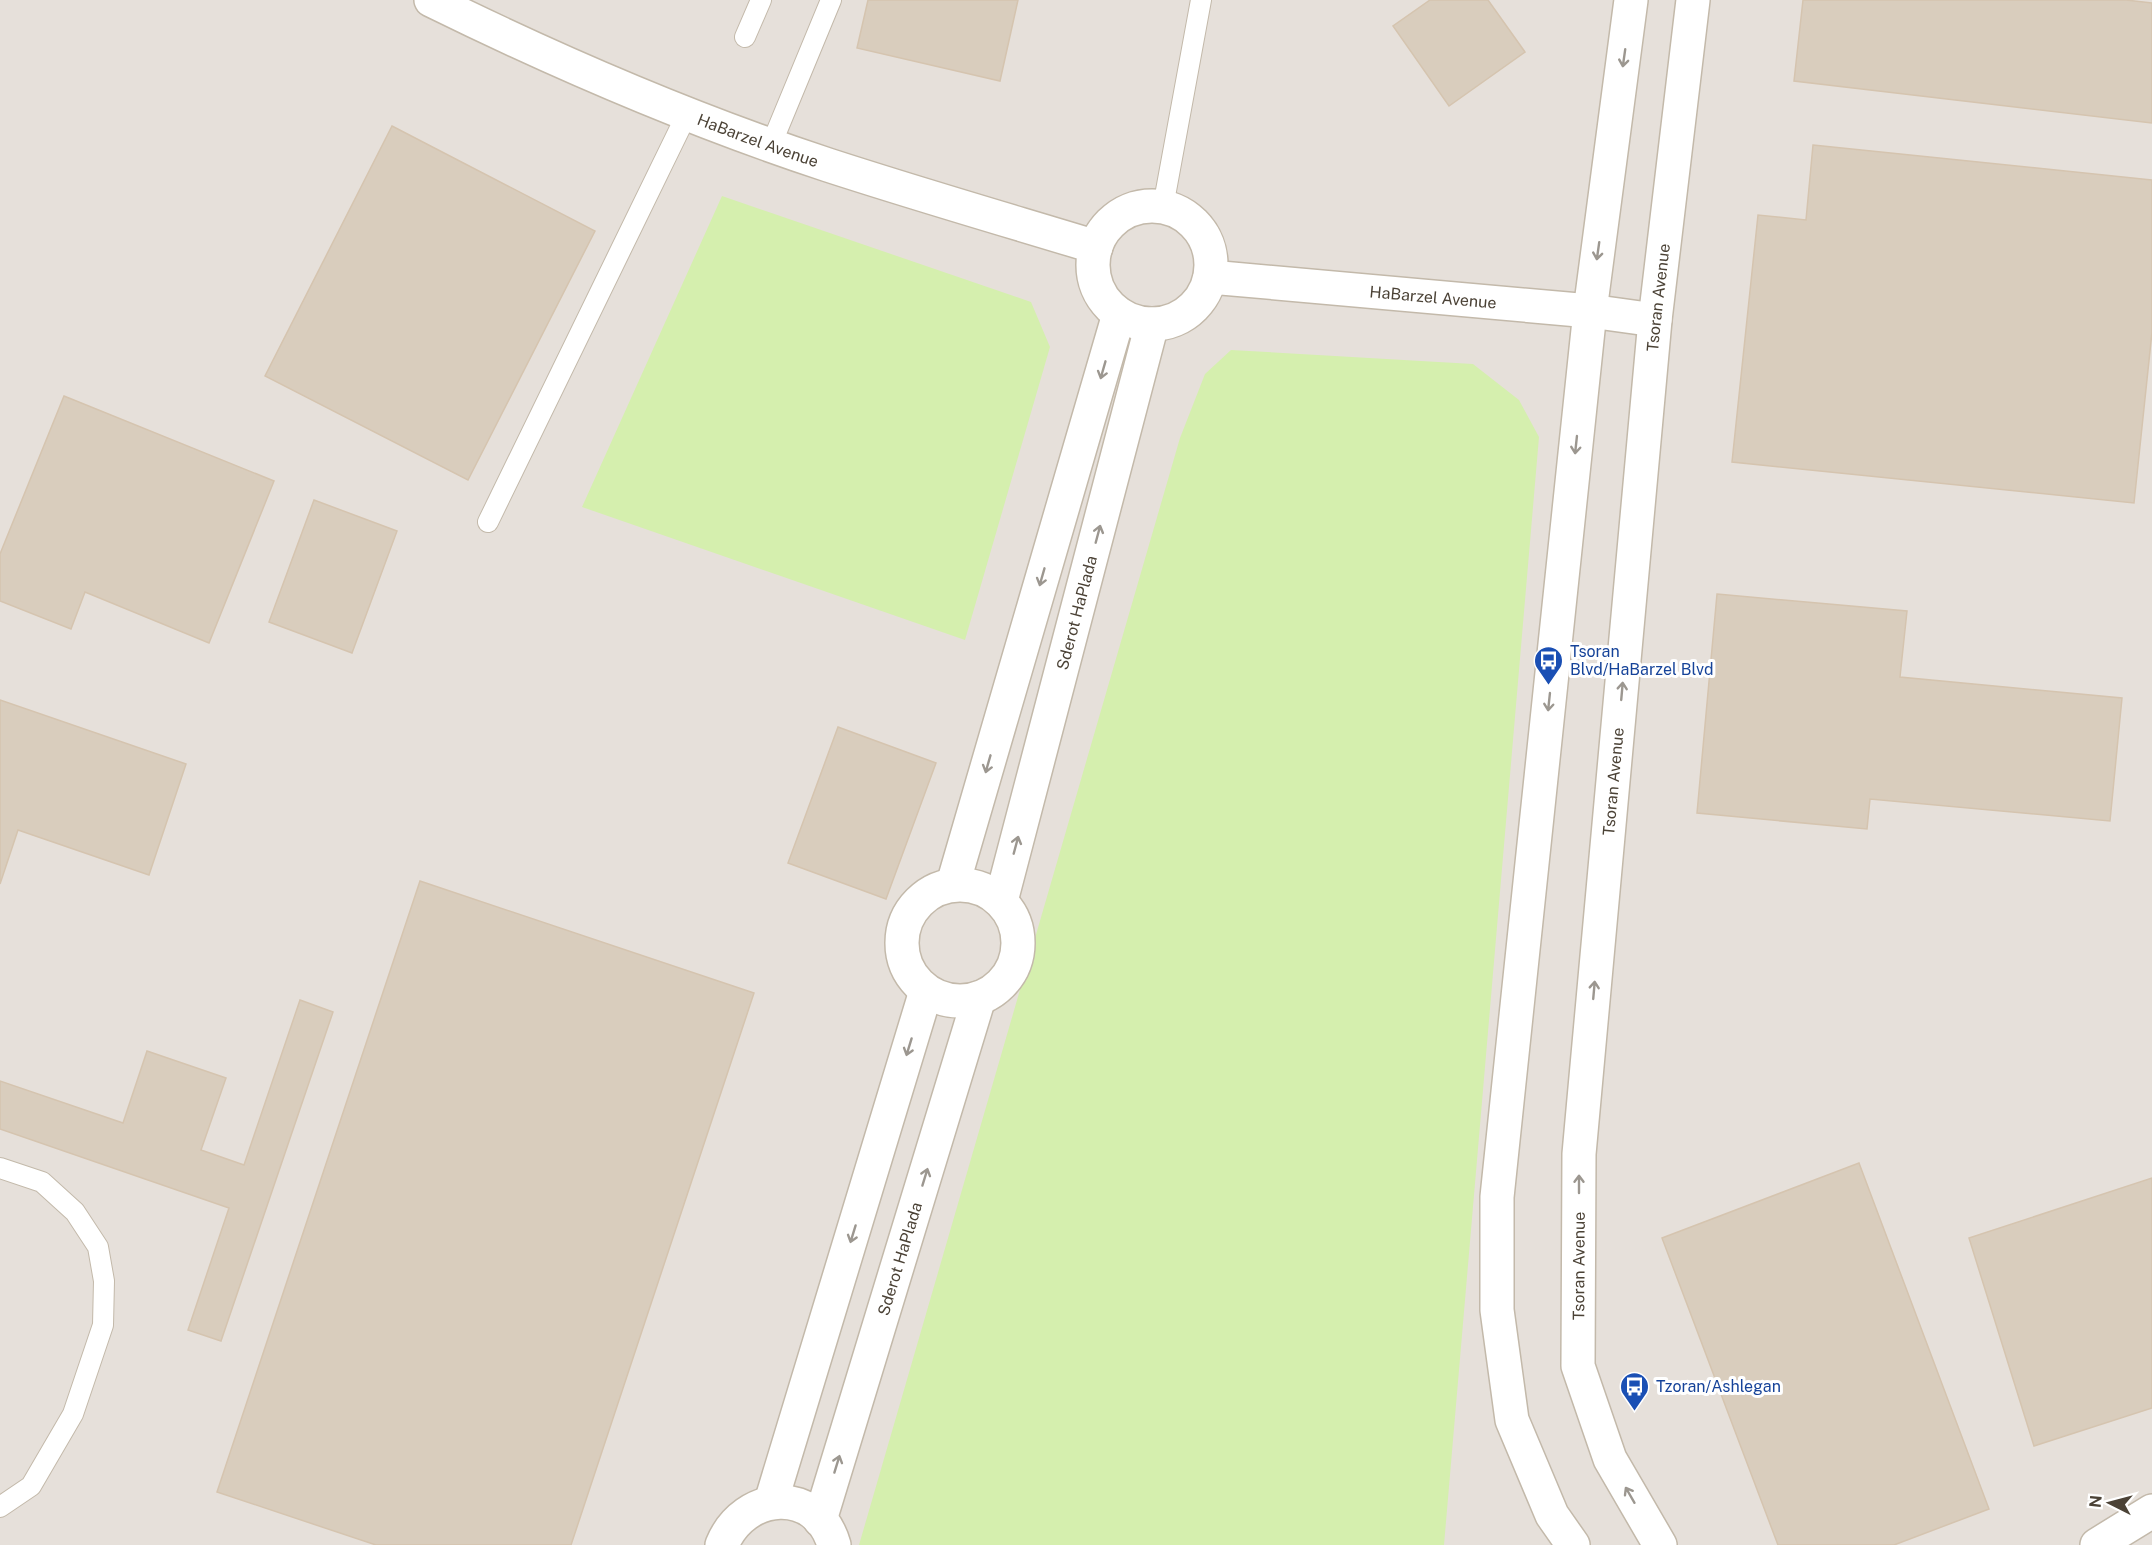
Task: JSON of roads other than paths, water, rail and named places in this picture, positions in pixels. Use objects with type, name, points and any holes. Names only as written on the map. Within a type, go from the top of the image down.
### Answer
[{"type":"street","name":"HaBarzel Avenue","points":[[431,0],[572,67],[687,114],[827,165],[1096,247]]},
{"type":"street","points":[[1573,1545],[1552,1515],[1512,1420],[1497,1310],[1497,1197],[1590,311],[1631,0]]},
{"type":"street","name":"Tsoran Avenue","points":[[1660,1545],[1610,1459],[1578,1366],[1579,1154],[1655,320],[1693,0]]},
{"type":"street","points":[[1146,206],[1163,207],[1181,213],[1196,224],[1206,240],[1211,258],[1210,276],[1202,295],[1190,311],[1172,320],[1152,324],[1135,321],[1119,314],[1105,301],[1096,284],[1093,265],[1096,247],[1104,231],[1115,219],[1130,210],[1146,206]]},
{"type":"street","name":"HaBarzel Avenue","points":[[1210,276],[1590,311],[1655,320]]},
{"type":"street","points":[[953,884],[1119,314]]},
{"type":"street","name":"Sderot HaPlada","points":[[1001,901],[1152,324]]},
{"type":"street","points":[[953,884],[971,885],[987,891],[1001,901],[1013,917],[1018,936],[1017,954],[1010,974],[996,989],[979,999],[960,1002],[943,999],[926,991],[913,980],[905,964],[901,946],[903,928],[909,912],[921,898],[936,888],[953,884]]},
{"type":"street","points":[[771,1502],[926,991]]},
{"type":"street","name":"Sderot HaPlada","points":[[827,1532],[979,999]]},
{"type":"street","points":[[722,1545],[728,1530],[739,1517],[754,1507],[771,1502],[790,1503],[806,1509],[827,1532]]},
{"type":"street","points":[[2097,1545],[2152,1511]]},
{"type":"lane","points":[[745,37],[761,0]]},
{"type":"lane","points":[[771,145],[831,0]]},
{"type":"lane","points":[[1163,207],[1201,0]]},
{"type":"lane","points":[[488,522],[687,114]]},
{"type":"lane","points":[[0,1168],[42,1182],[75,1212],[98,1246],[104,1281],[103,1325],[74,1414],[31,1486],[0,1507]]},
{"type":"place","name":"Tsoran Blvd/HaBarzel Blvd","points":[[1549,686]]},
{"type":"place","name":"Tzoran/Ashlegan","points":[[1635,1412]]}]
